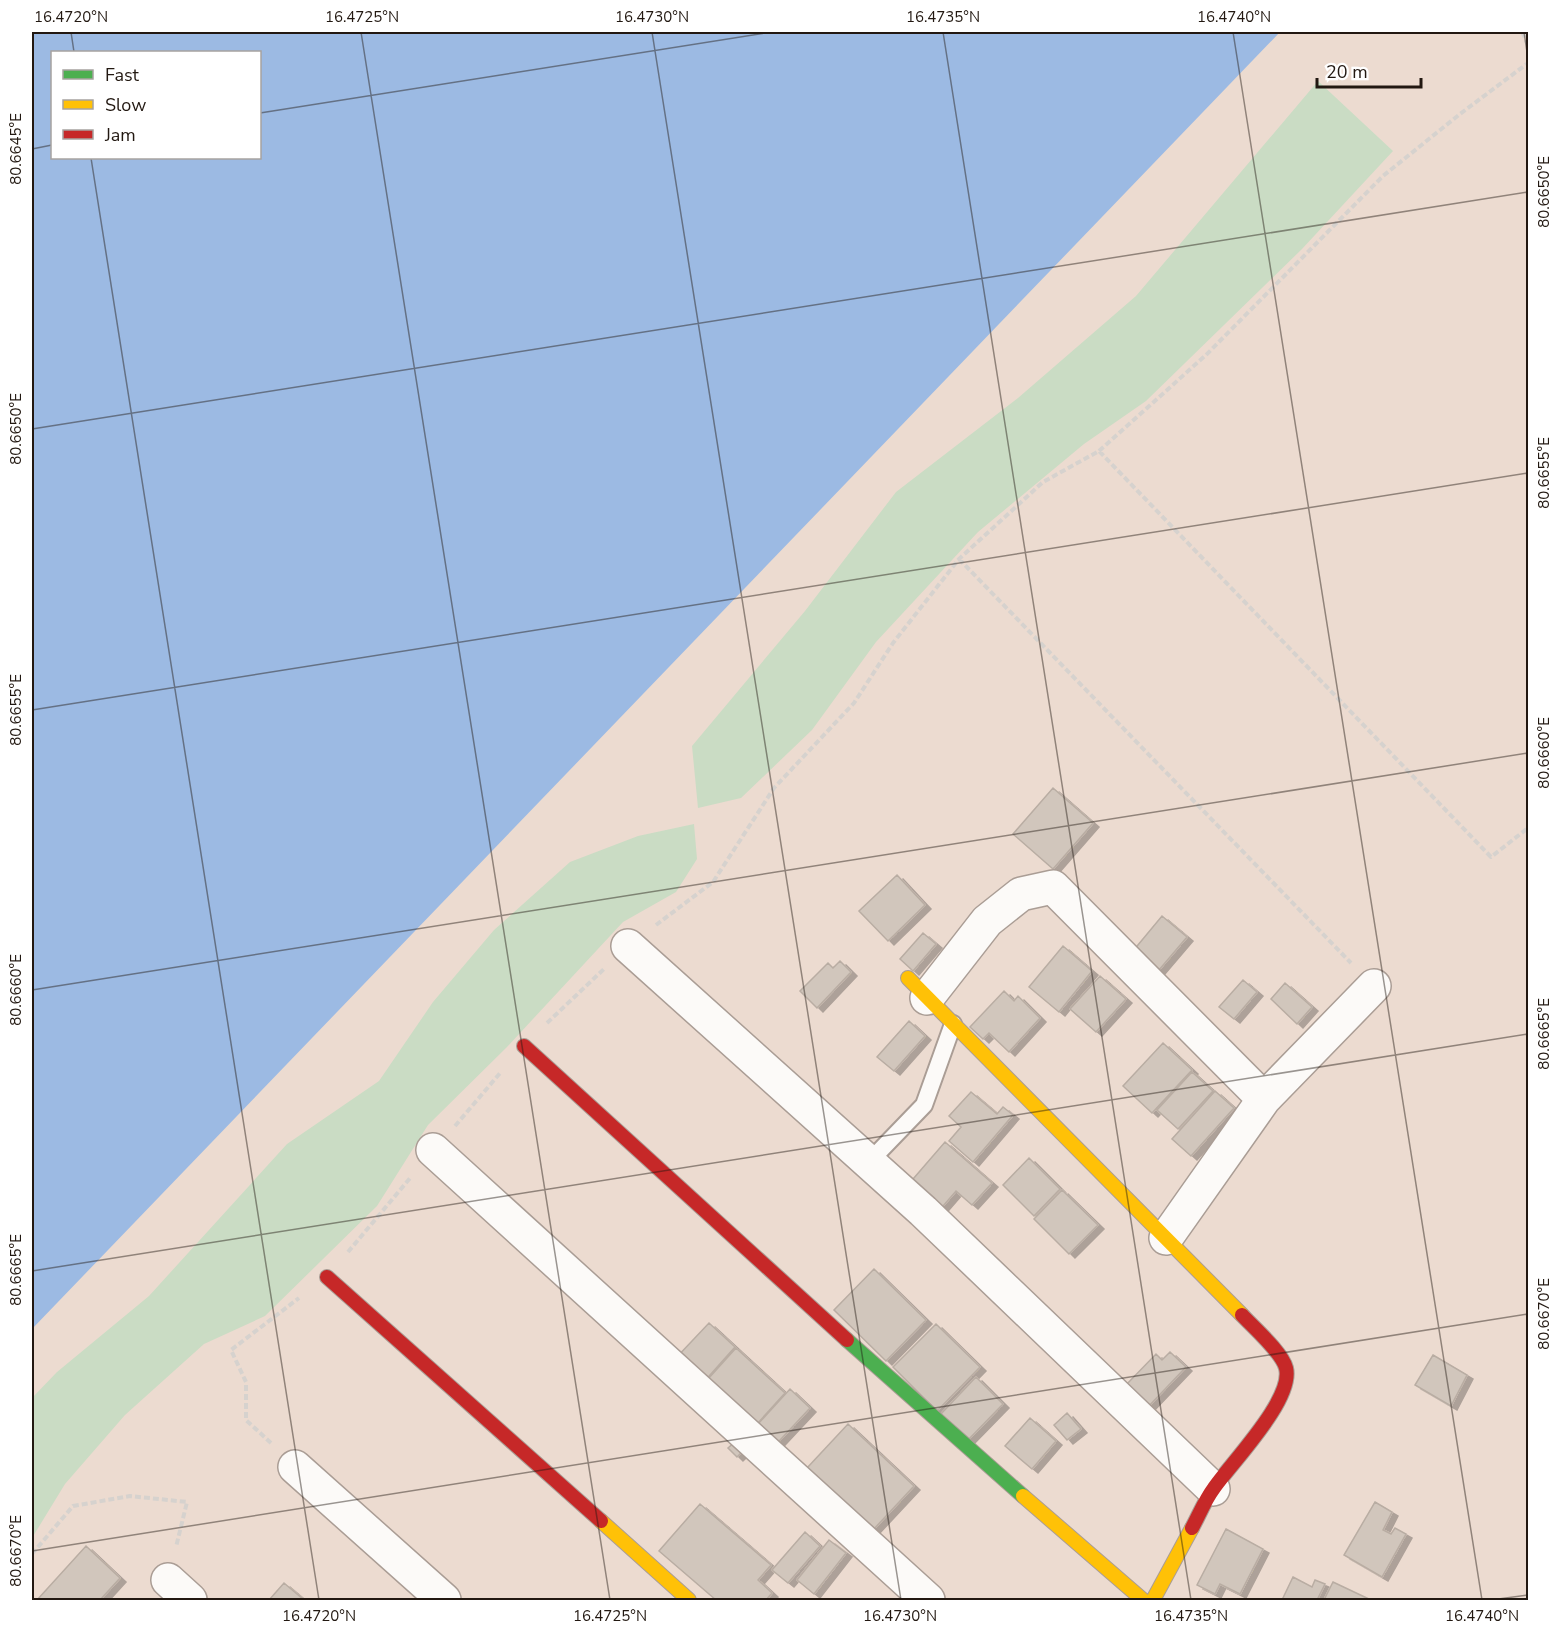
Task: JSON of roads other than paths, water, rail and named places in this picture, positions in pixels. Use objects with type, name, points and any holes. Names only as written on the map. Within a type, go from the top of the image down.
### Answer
[{"type":"street","points":[[1153,1600],[1213,1489],[1267,1420],[1286,1385],[1286,1367],[1273,1347],[918,988],[987,921],[1021,894],[1053,887],[1264,1099]]},
{"type":"street","points":[[628,946],[923,1211],[1213,1489]]},
{"type":"street","points":[[1166,1238],[1264,1099],[1374,986]]},
{"type":"street","points":[[524,1046],[895,1384],[1143,1600]]},
{"type":"street","points":[[434,1150],[928,1600]]},
{"type":"street","points":[[327,1277],[689,1600]]},
{"type":"street","points":[[295,1467],[444,1600]]},
{"type":"lane","points":[[869,1162],[924,1105],[953,1024]]},
{"type":"water","points":[[32,32],[1280,32],[32,1329]]}]
